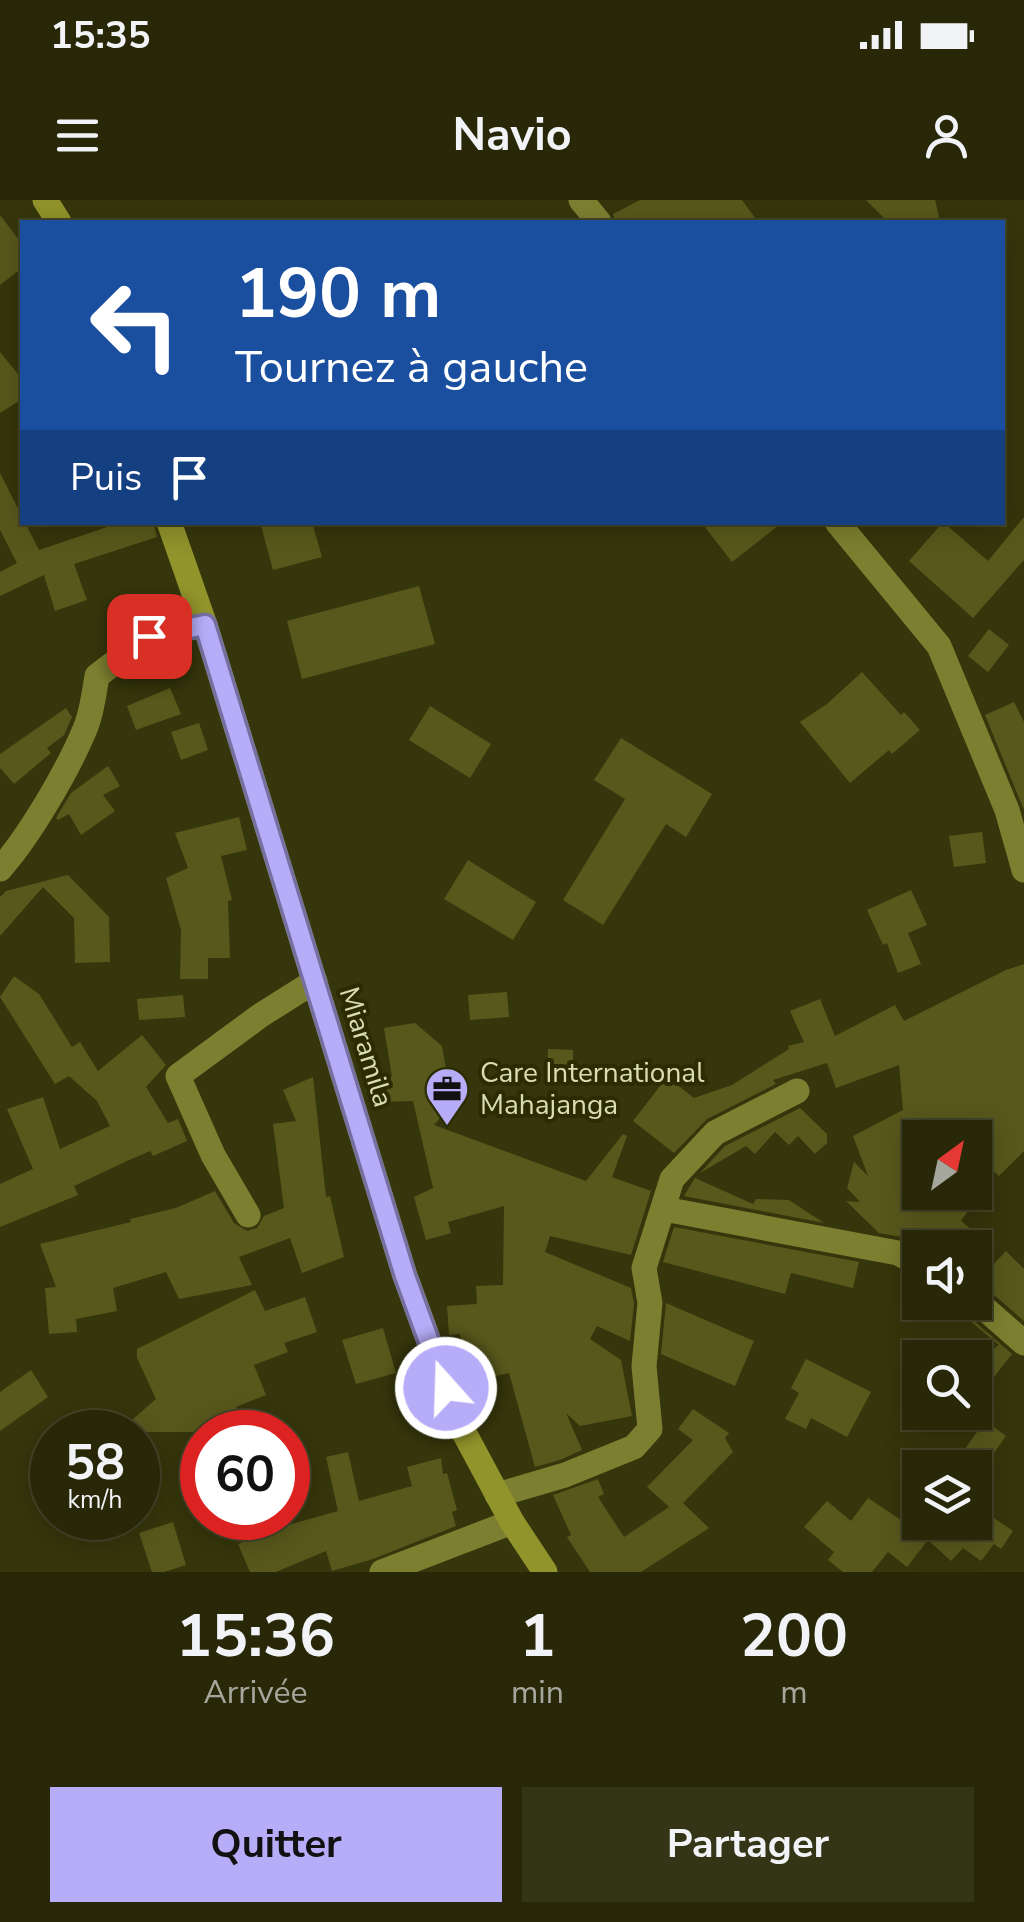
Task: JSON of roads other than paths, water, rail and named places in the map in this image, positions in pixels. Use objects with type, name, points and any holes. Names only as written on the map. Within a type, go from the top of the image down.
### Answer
[{"type":"main road","name":"Miaramila","points":[[170,525],[205,625],[405,1276],[460,1426],[544,1572]]},
{"type":"street","points":[[581,200],[597,220]]},
{"type":"street","points":[[839,525],[939,646],[1006,810],[1024,870]]},
{"type":"street","points":[[0,870],[86,727],[97,676],[149,636],[205,625]]},
{"type":"street","points":[[248,1215],[213,1155],[178,1076],[315,981]]},
{"type":"street","points":[[497,1495],[565,1476],[634,1447],[650,1429],[644,1366],[650,1303],[644,1268],[672,1179],[715,1133],[797,1091]]},
{"type":"street","points":[[664,1209],[902,1255]]},
{"type":"street","points":[[992,1315],[1024,1343]]},
{"type":"street","points":[[382,1572],[512,1522]]},
{"type":"place","name":"Care International Mahajanga","points":[[447,1127]]}]
